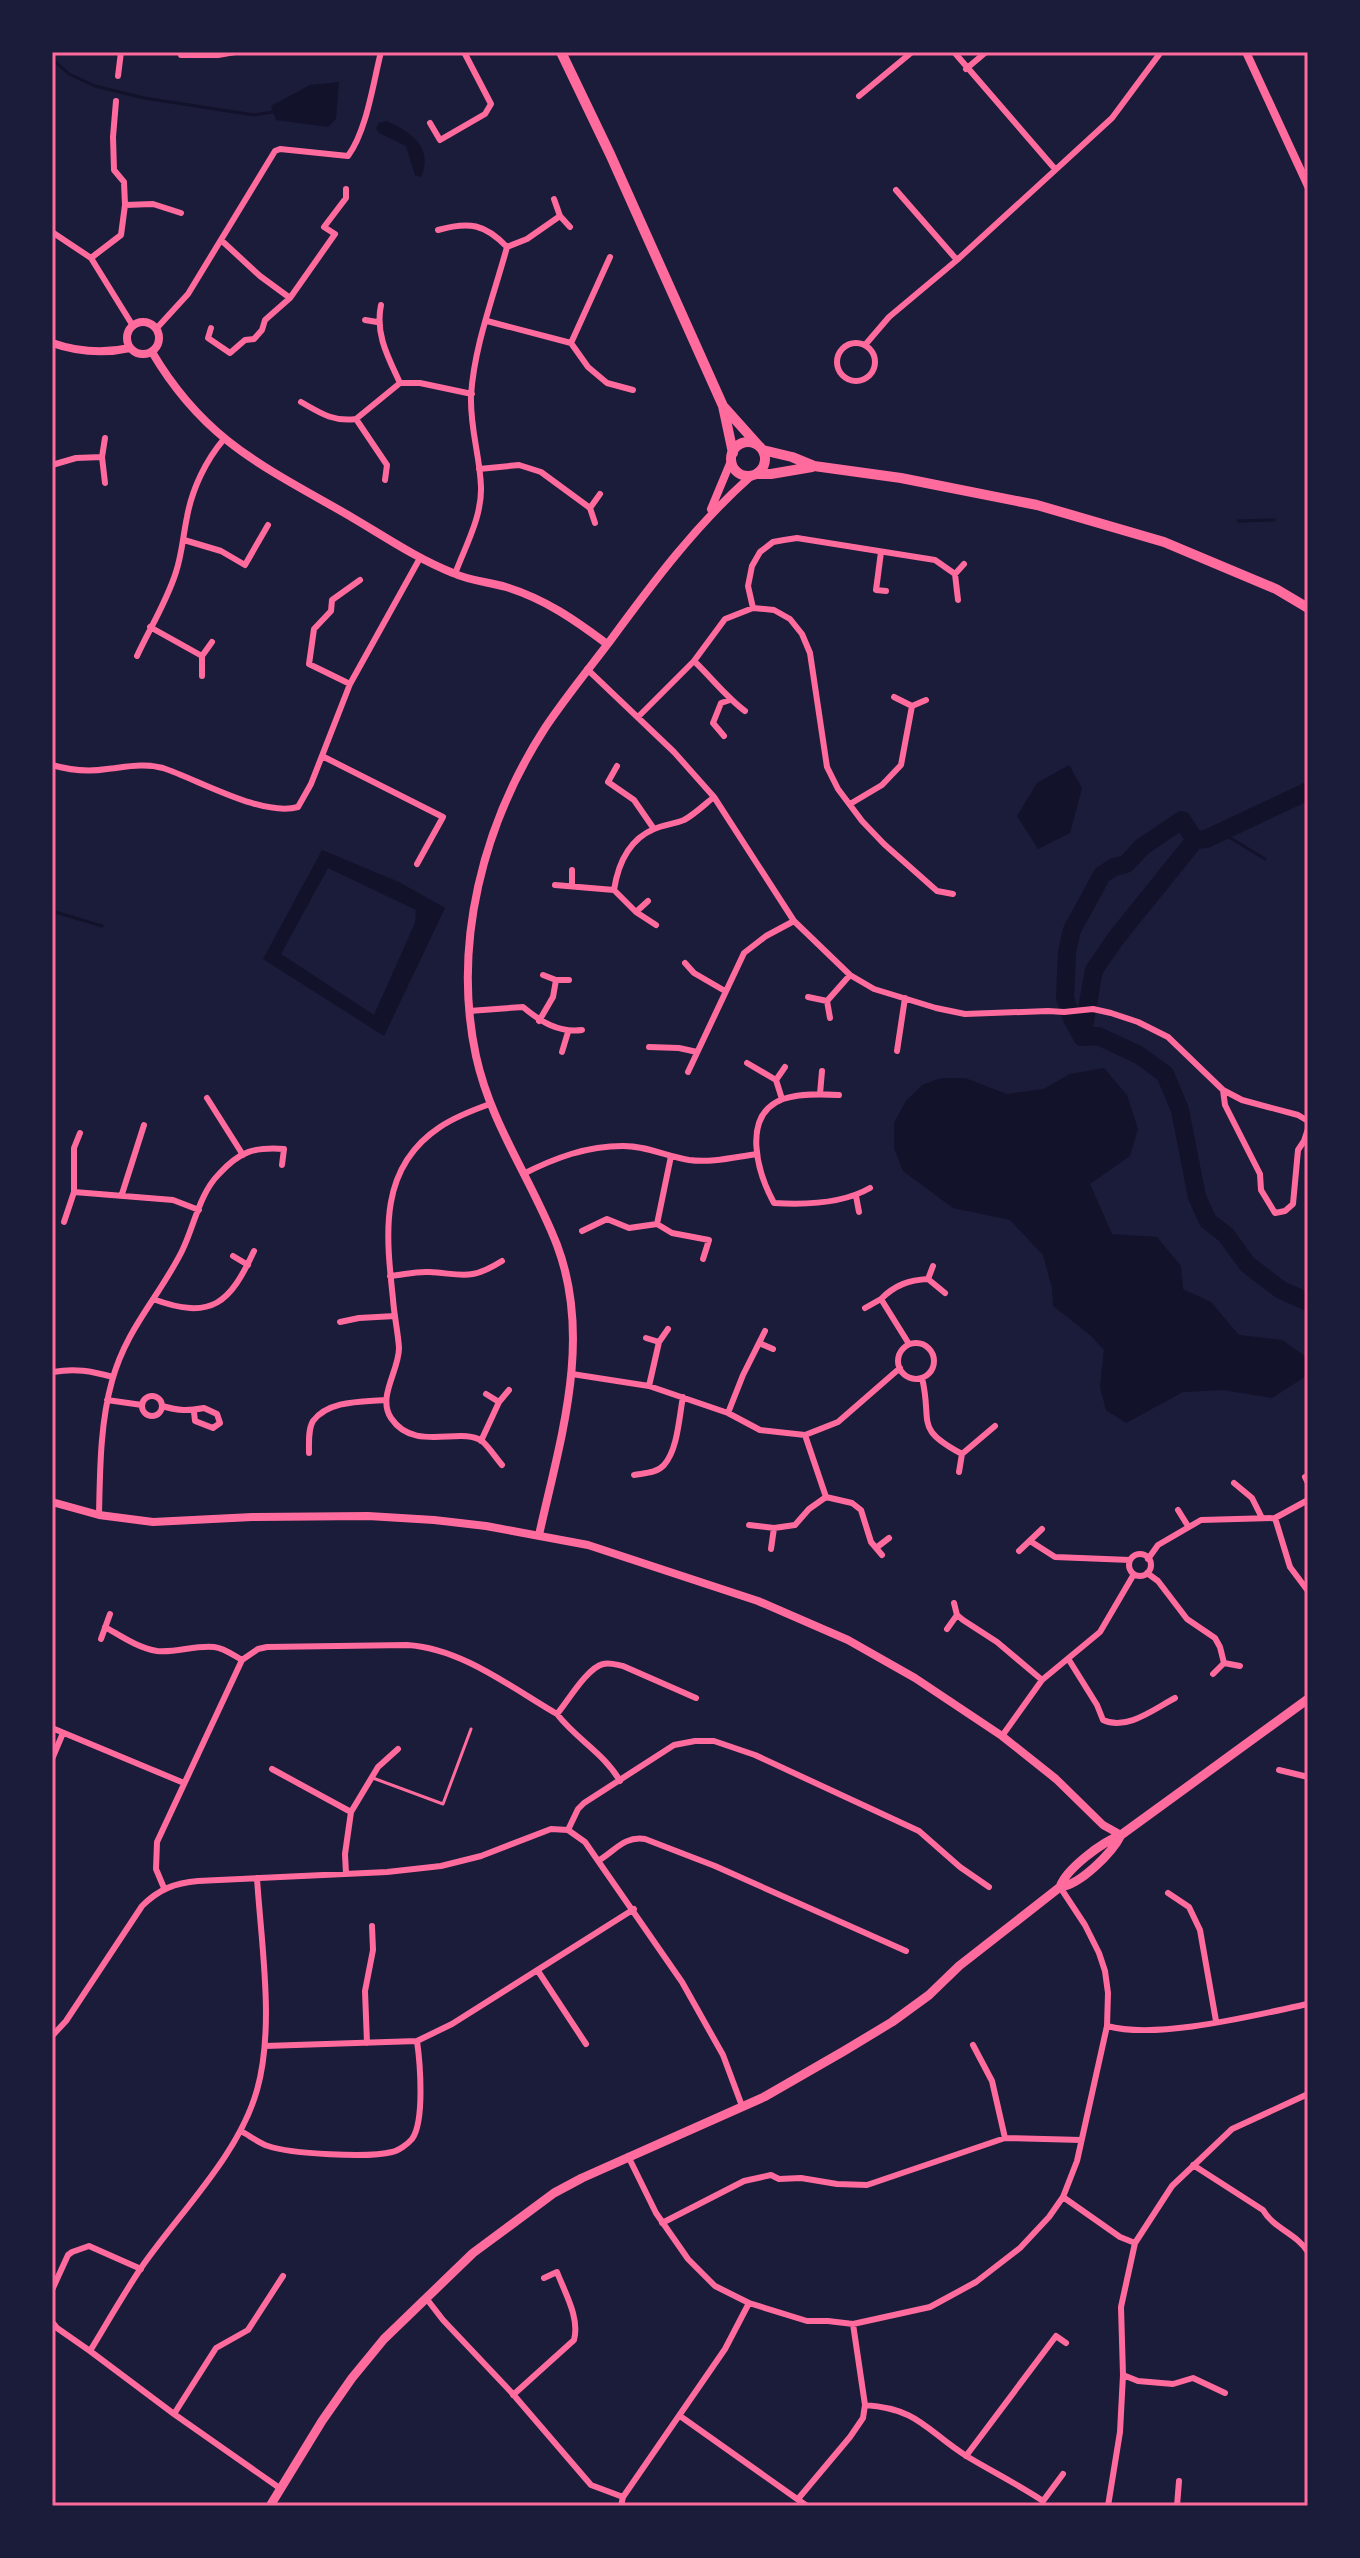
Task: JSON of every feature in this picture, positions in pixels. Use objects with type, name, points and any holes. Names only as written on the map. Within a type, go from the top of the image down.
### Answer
[{"type":"main road","points":[[561,52],[723,406],[732,457],[740,474],[754,475],[814,466]]},
{"type":"main road","points":[[723,406],[760,447],[764,466],[754,475]]},
{"type":"main road","points":[[732,457],[743,443],[814,466],[901,478],[1037,505],[1164,542],[1276,589],[1308,608]]},
{"type":"main road","points":[[270,2506],[352,2378],[384,2339],[473,2253],[554,2193],[628,2156],[776,2091],[892,2022],[1060,1887],[1063,1877],[1108,1840],[1121,1835],[1308,1699]]},
{"type":"street","points":[[118,76],[121,52]]},
{"type":"street","points":[[181,55],[235,52]]},
{"type":"street","points":[[156,329],[188,294],[275,151],[348,156],[368,105],[381,52]]},
{"type":"street","points":[[430,123],[440,140],[485,114],[491,104],[464,52]]},
{"type":"street","points":[[859,96],[912,52]]},
{"type":"street","points":[[954,52],[1055,169]]},
{"type":"street","points":[[966,69],[986,52]]},
{"type":"street","points":[[865,345],[880,326],[1112,118],[1161,52]]},
{"type":"street","points":[[1246,52],[1308,186]]},
{"type":"street","points":[[862,77],[870,86]]},
{"type":"street","points":[[91,258],[121,235],[125,205],[124,182],[114,170],[116,101]]},
{"type":"street","points":[[211,328],[208,338],[230,353],[245,340],[254,339],[262,330],[265,320],[290,298],[335,234],[324,227],[346,198],[346,189]]},
{"type":"street","points":[[896,190],[957,260]]},
{"type":"street","points":[[554,199],[560,216],[570,227]]},
{"type":"street","points":[[125,205],[153,204],[181,213]]},
{"type":"street","points":[[507,247],[527,239],[560,216]]},
{"type":"street","points":[[438,230],[452,226],[481,227],[493,233],[507,247]]},
{"type":"street","points":[[52,232],[91,258],[133,326]]},
{"type":"street","points":[[221,240],[260,276],[290,298]]},
{"type":"street","points":[[455,574],[479,505],[481,488],[471,422],[472,394],[507,247]]},
{"type":"street","points":[[571,343],[610,257]]},
{"type":"street","points":[[381,305],[377,322],[384,349],[400,383]]},
{"type":"street","points":[[365,320],[377,322]]},
{"type":"street","points":[[487,321],[571,343],[588,367],[607,383],[633,390]]},
{"type":"street","points":[[148,323],[156,329],[159,339],[152,352],[138,354],[130,348],[128,334],[133,326],[148,323]]},
{"type":"street","points":[[52,343],[91,352],[130,348]]},
{"type":"street","points":[[847,345],[865,345],[874,355],[874,370],[865,379],[847,379],[838,367],[840,352],[847,345]]},
{"type":"street","points":[[152,352],[180,394],[224,439],[265,469],[420,558],[455,574],[540,599],[572,617],[607,644]]},
{"type":"street","points":[[301,402],[329,418],[342,421],[356,419],[400,383],[420,383],[472,394]]},
{"type":"street","points":[[356,419],[387,465],[385,480]]},
{"type":"street","points":[[105,438],[102,457],[105,483]]},
{"type":"street","points":[[137,656],[170,590],[181,557],[187,514],[197,483],[224,439]]},
{"type":"street","points":[[52,465],[76,458],[102,457]]},
{"type":"street","points":[[709,514],[732,457]]},
{"type":"street","points":[[479,469],[510,465],[530,467],[541,472],[590,508],[595,523]]},
{"type":"street","points":[[539,1535],[569,1402],[572,1315],[558,1247],[490,1104],[476,1057],[469,1011],[468,965],[478,882],[488,845],[543,731],[653,582],[709,514],[754,475]]},
{"type":"street","points":[[590,508],[600,494]]},
{"type":"street","points":[[184,540],[221,551],[245,565],[268,525]]},
{"type":"street","points":[[753,608],[748,586],[752,566],[760,552],[773,542],[797,538],[935,560],[955,574],[958,600]]},
{"type":"street","points":[[881,552],[876,590],[886,591]]},
{"type":"street","points":[[52,765],[67,769],[105,770],[130,765],[159,767],[214,790],[284,811],[298,807],[311,784],[350,684],[420,558]]},
{"type":"street","points":[[955,574],[964,564]]},
{"type":"street","points":[[350,684],[309,664],[314,629],[331,611],[332,600],[360,580]]},
{"type":"street","points":[[638,717],[694,661],[725,619],[753,608],[774,610],[790,619],[802,634],[812,664],[827,767],[838,789],[883,843],[937,891],[953,894]]},
{"type":"street","points":[[150,627],[202,656]]},
{"type":"street","points":[[202,676],[202,656],[212,642]]},
{"type":"street","points":[[694,661],[730,700],[745,711]]},
{"type":"street","points":[[587,669],[674,752],[714,797],[794,921],[850,975],[874,989],[936,1008],[976,1016],[1093,1009],[1138,1022],[1168,1037],[1223,1090],[1242,1100],[1298,1115],[1308,1121]]},
{"type":"street","points":[[894,697],[912,706],[926,700]]},
{"type":"street","points":[[724,736],[713,723],[721,703],[730,700]]},
{"type":"street","points":[[850,804],[882,785],[901,765],[912,706]]},
{"type":"street","points":[[322,756],[443,817],[417,864]]},
{"type":"street","points":[[617,766],[608,782],[634,800],[654,829]]},
{"type":"street","points":[[614,890],[623,856],[638,839],[654,829],[688,818],[714,797]]},
{"type":"street","points":[[572,870],[572,886]]},
{"type":"street","points":[[555,885],[614,890],[636,912],[656,925]]},
{"type":"street","points":[[636,912],[648,901]]},
{"type":"street","points":[[688,1072],[744,953],[766,936],[794,921]]},
{"type":"street","points":[[685,963],[694,973],[725,991]]},
{"type":"street","points":[[543,975],[556,980],[569,980]]},
{"type":"street","points":[[827,1001],[850,975]]},
{"type":"street","points":[[539,1021],[553,997],[556,980]]},
{"type":"street","points":[[808,997],[827,1001]]},
{"type":"street","points":[[897,1051],[905,998]]},
{"type":"street","points":[[827,1001],[830,1018]]},
{"type":"street","points":[[469,1011],[523,1007],[539,1021],[568,1032],[582,1030]]},
{"type":"street","points":[[562,1052],[568,1032]]},
{"type":"street","points":[[649,1047],[697,1052]]},
{"type":"street","points":[[747,1063],[776,1080],[782,1099]]},
{"type":"street","points":[[776,1080],[785,1067]]},
{"type":"street","points":[[820,1094],[822,1071]]},
{"type":"street","points":[[1223,1090],[1225,1105],[1260,1174],[1261,1190],[1275,1213],[1285,1211],[1293,1204],[1298,1150],[1308,1129]]},
{"type":"street","points":[[774,1215],[774,1203],[764,1185],[757,1154],[756,1129],[765,1114],[782,1099],[839,1095]]},
{"type":"street","points":[[207,1098],[243,1155]]},
{"type":"street","points":[[490,1104],[437,1128],[414,1149],[393,1188],[388,1210],[390,1276],[399,1350],[385,1400],[389,1415],[407,1432],[422,1437],[473,1438],[481,1441],[502,1465]]},
{"type":"street","points":[[122,1194],[144,1125]]},
{"type":"street","points":[[64,1222],[74,1192],[74,1148],[80,1133]]},
{"type":"street","points":[[523,1174],[559,1157],[597,1147],[647,1147],[671,1156],[700,1160],[757,1154]]},
{"type":"street","points":[[99,1515],[107,1400],[131,1331],[181,1254],[215,1179],[255,1148],[284,1149],[282,1165]]},
{"type":"street","points":[[657,1224],[671,1156]]},
{"type":"street","points":[[774,1203],[803,1205],[856,1196],[870,1188]]},
{"type":"street","points":[[74,1192],[173,1200],[199,1210]]},
{"type":"street","points":[[856,1196],[859,1212]]},
{"type":"street","points":[[582,1231],[607,1219],[629,1228],[657,1224],[672,1233],[709,1240],[703,1259]]},
{"type":"street","points":[[153,1299],[189,1310],[203,1308],[230,1293],[240,1281],[254,1251]]},
{"type":"street","points":[[233,1256],[248,1265]]},
{"type":"street","points":[[390,1276],[426,1272],[463,1276],[483,1273],[502,1261]]},
{"type":"street","points":[[928,1279],[933,1266]]},
{"type":"street","points":[[865,1308],[898,1285],[911,1280],[928,1279],[945,1293]]},
{"type":"street","points":[[881,1299],[909,1344]]},
{"type":"street","points":[[340,1322],[395,1316]]},
{"type":"street","points":[[649,1386],[659,1342],[668,1329]]},
{"type":"street","points":[[728,1413],[765,1331]]},
{"type":"street","points":[[646,1338],[659,1342]]},
{"type":"street","points":[[759,1343],[773,1349]]},
{"type":"street","points":[[909,1344],[925,1345],[932,1351],[935,1359],[933,1367],[922,1378],[914,1379],[900,1368],[900,1354],[909,1344]]},
{"type":"street","points":[[572,1374],[649,1386],[728,1413],[760,1430],[805,1435],[838,1422],[900,1368]]},
{"type":"street","points":[[52,1380],[52,1370],[71,1369],[113,1377]]},
{"type":"street","points":[[922,1378],[927,1398],[928,1428],[940,1442],[962,1454]]},
{"type":"street","points":[[481,1441],[499,1402],[509,1390]]},
{"type":"street","points":[[486,1394],[499,1402]]},
{"type":"street","points":[[153,1396],[159,1398],[162,1406],[160,1413],[154,1416],[147,1414],[142,1405],[144,1399],[153,1396]]},
{"type":"street","points":[[634,1475],[656,1471],[664,1465],[672,1452],[683,1397]]},
{"type":"street","points":[[107,1400],[142,1405]]},
{"type":"street","points":[[309,1453],[313,1422],[328,1409],[356,1402],[385,1400]]},
{"type":"street","points":[[162,1406],[194,1412]]},
{"type":"street","points":[[959,1472],[962,1454],[995,1426]]},
{"type":"street","points":[[805,1435],[826,1497]]},
{"type":"street","points":[[1234,1483],[1252,1498],[1262,1518]]},
{"type":"street","points":[[749,1525],[774,1528],[795,1525],[809,1509],[826,1497],[852,1503],[861,1510],[871,1542],[882,1555]]},
{"type":"street","points":[[1148,1559],[1158,1545],[1188,1526],[1208,1518],[1275,1518],[1308,1500]]},
{"type":"street","points":[[52,1502],[99,1515],[153,1522],[368,1516],[486,1526],[588,1545],[656,1566],[758,1601],[821,1627],[915,1678],[1002,1736],[1056,1779],[1103,1825],[1121,1835]]},
{"type":"street","points":[[1178,1510],[1188,1526]]},
{"type":"street","points":[[1275,1518],[1290,1567],[1308,1591]]},
{"type":"street","points":[[771,1549],[774,1528]]},
{"type":"street","points":[[1019,1551],[1042,1529]]},
{"type":"street","points":[[876,1548],[889,1538]]},
{"type":"street","points":[[1030,1541],[1055,1557],[1130,1560],[1139,1554],[1151,1565],[1147,1573],[1141,1576],[1130,1569],[1130,1560]]},
{"type":"street","points":[[1147,1573],[1158,1581],[1187,1619],[1215,1638],[1224,1663]]},
{"type":"street","points":[[1002,1736],[1042,1680],[1100,1632],[1134,1574]]},
{"type":"street","points":[[954,1603],[957,1615],[997,1642],[1042,1680]]},
{"type":"street","points":[[101,1639],[110,1614]]},
{"type":"street","points":[[947,1629],[957,1615]]},
{"type":"street","points":[[105,1627],[151,1650],[214,1647],[242,1660]]},
{"type":"street","points":[[164,1888],[156,1869],[157,1842],[242,1660],[258,1649],[420,1646],[447,1654],[478,1668],[557,1714],[566,1726],[604,1757],[620,1781]]},
{"type":"street","points":[[1069,1660],[1103,1720],[1111,1724],[1126,1723],[1175,1698]]},
{"type":"street","points":[[1224,1663],[1240,1666]]},
{"type":"street","points":[[1213,1674],[1224,1663]]},
{"type":"street","points":[[557,1714],[592,1670],[601,1664],[623,1666],[696,1698]]},
{"type":"street","points":[[52,1728],[184,1783]]},
{"type":"street","points":[[52,1759],[63,1733]]},
{"type":"street","points":[[568,1830],[584,1803],[674,1745],[702,1741],[728,1745],[919,1831],[960,1867],[989,1887]]},
{"type":"street","points":[[346,1874],[345,1854],[351,1812],[378,1767],[398,1749]]},
{"type":"street","points":[[272,1769],[351,1812]]},
{"type":"street","points":[[1279,1770],[1308,1777]]},
{"type":"street","points":[[294,1793],[299,1784]]},
{"type":"street","points":[[52,2036],[66,2021],[142,1906],[164,1888],[181,1883],[405,1871],[457,1864],[551,1829],[568,1830],[585,1842],[682,1982],[723,2055],[742,2106]]},
{"type":"street","points":[[598,1861],[625,1840],[645,1839],[715,1866],[906,1951]]},
{"type":"street","points":[[90,2351],[141,2269],[241,2131],[257,2090],[265,2046],[257,1878]]},
{"type":"street","points":[[628,2156],[662,2223],[688,2259],[715,2286],[749,2303],[807,2321],[853,2324],[930,2307],[976,2282],[1006,2260],[1033,2234],[1063,2197],[1072,2176],[1107,2026],[1108,1993],[1099,1953],[1060,1887]]},
{"type":"street","points":[[1168,1893],[1189,1907],[1200,1930],[1216,2021]]},
{"type":"street","points":[[265,2046],[417,2041],[452,2024],[634,1909]]},
{"type":"street","points":[[367,2043],[365,1991],[373,1950],[372,1926]]},
{"type":"street","points":[[538,1971],[586,2044]]},
{"type":"street","points":[[1107,2026],[1133,2031],[1216,2021],[1308,2004]]},
{"type":"street","points":[[241,2131],[267,2146],[292,2151],[395,2152],[412,2140],[416,2129],[421,2069],[417,2041]]},
{"type":"street","points":[[973,2045],[992,2081],[1005,2138]]},
{"type":"street","points":[[1108,2506],[1120,2432],[1123,2375],[1121,2307],[1135,2243],[1172,2186],[1232,2129],[1308,2094]]},
{"type":"street","points":[[662,2223],[759,2176],[867,2185],[1005,2138],[1081,2140]]},
{"type":"street","points":[[1193,2165],[1263,2210],[1269,2219],[1292,2235],[1308,2252]]},
{"type":"street","points":[[1063,2197],[1120,2237],[1135,2243]]},
{"type":"street","points":[[52,2290],[68,2255],[89,2246],[141,2269]]},
{"type":"street","points":[[513,2395],[576,2335],[575,2318],[557,2272],[544,2278]]},
{"type":"street","points":[[174,2414],[216,2348],[248,2330],[283,2276]]},
{"type":"street","points":[[426,2298],[591,2485],[623,2497]]},
{"type":"street","points":[[621,2506],[623,2497],[737,2330],[749,2303]]},
{"type":"street","points":[[52,2322],[174,2414],[281,2489]]},
{"type":"street","points":[[798,2499],[863,2418],[865,2405],[853,2324]]},
{"type":"street","points":[[966,2456],[1056,2336],[1066,2343]]},
{"type":"street","points":[[1123,2375],[1138,2381],[1173,2384],[1193,2378],[1225,2393]]},
{"type":"street","points":[[865,2405],[910,2414],[966,2456],[1012,2480],[1043,2501],[1063,2474]]},
{"type":"street","points":[[680,2416],[807,2506]]},
{"type":"street","points":[[1177,2506],[1179,2481]]},
{"type":"lane","points":[[373,1778],[443,1804],[471,1729]]},
{"type":"shaded area","points":[[339,82],[336,119],[328,127],[276,120],[271,106],[310,85]]},
{"type":"shaded area","points":[[387,121],[418,142],[425,158],[421,177],[415,175],[406,146],[379,133],[376,128],[379,123]]},
{"type":"shaded area","points":[[1069,765],[1082,788],[1070,833],[1038,849],[1017,816],[1037,783]]},
{"type":"shaded area","points":[[322,850],[399,882],[445,908],[384,1036],[263,959]],"holes":[[[328,868],[416,910],[415,923],[374,1015],[281,954]]]},
{"type":"shaded area","points":[[1104,1068],[1127,1095],[1138,1129],[1130,1156],[1090,1184],[1112,1234],[1157,1237],[1181,1266],[1183,1289],[1211,1302],[1239,1335],[1282,1340],[1308,1358],[1308,1375],[1272,1398],[1223,1390],[1183,1392],[1126,1423],[1106,1410],[1100,1387],[1104,1350],[1053,1306],[1052,1288],[1043,1255],[1010,1220],[953,1208],[903,1171],[894,1148],[894,1123],[906,1101],[922,1085],[941,1078],[965,1078],[1007,1094],[1044,1089],[1070,1074]]},
{"type":"waterway","points":[[52,59],[69,74],[95,86],[144,98],[254,115],[273,112]]},
{"type":"waterway","points":[[1238,521],[1274,520]]},
{"type":"waterway","points":[[1308,791],[1206,839],[1195,840],[1182,820],[1142,847],[1126,864],[1102,875],[1072,930],[1067,952],[1065,998],[1082,1037],[1098,1036],[1139,1055],[1165,1074],[1180,1110],[1197,1197],[1208,1221],[1226,1235],[1247,1264],[1281,1290],[1308,1302]]},
{"type":"waterway","points":[[1206,839],[1222,833],[1265,859]]},
{"type":"waterway","points":[[1082,1037],[1094,970],[1195,840]]},
{"type":"waterway","points":[[52,911],[102,926]]}]
